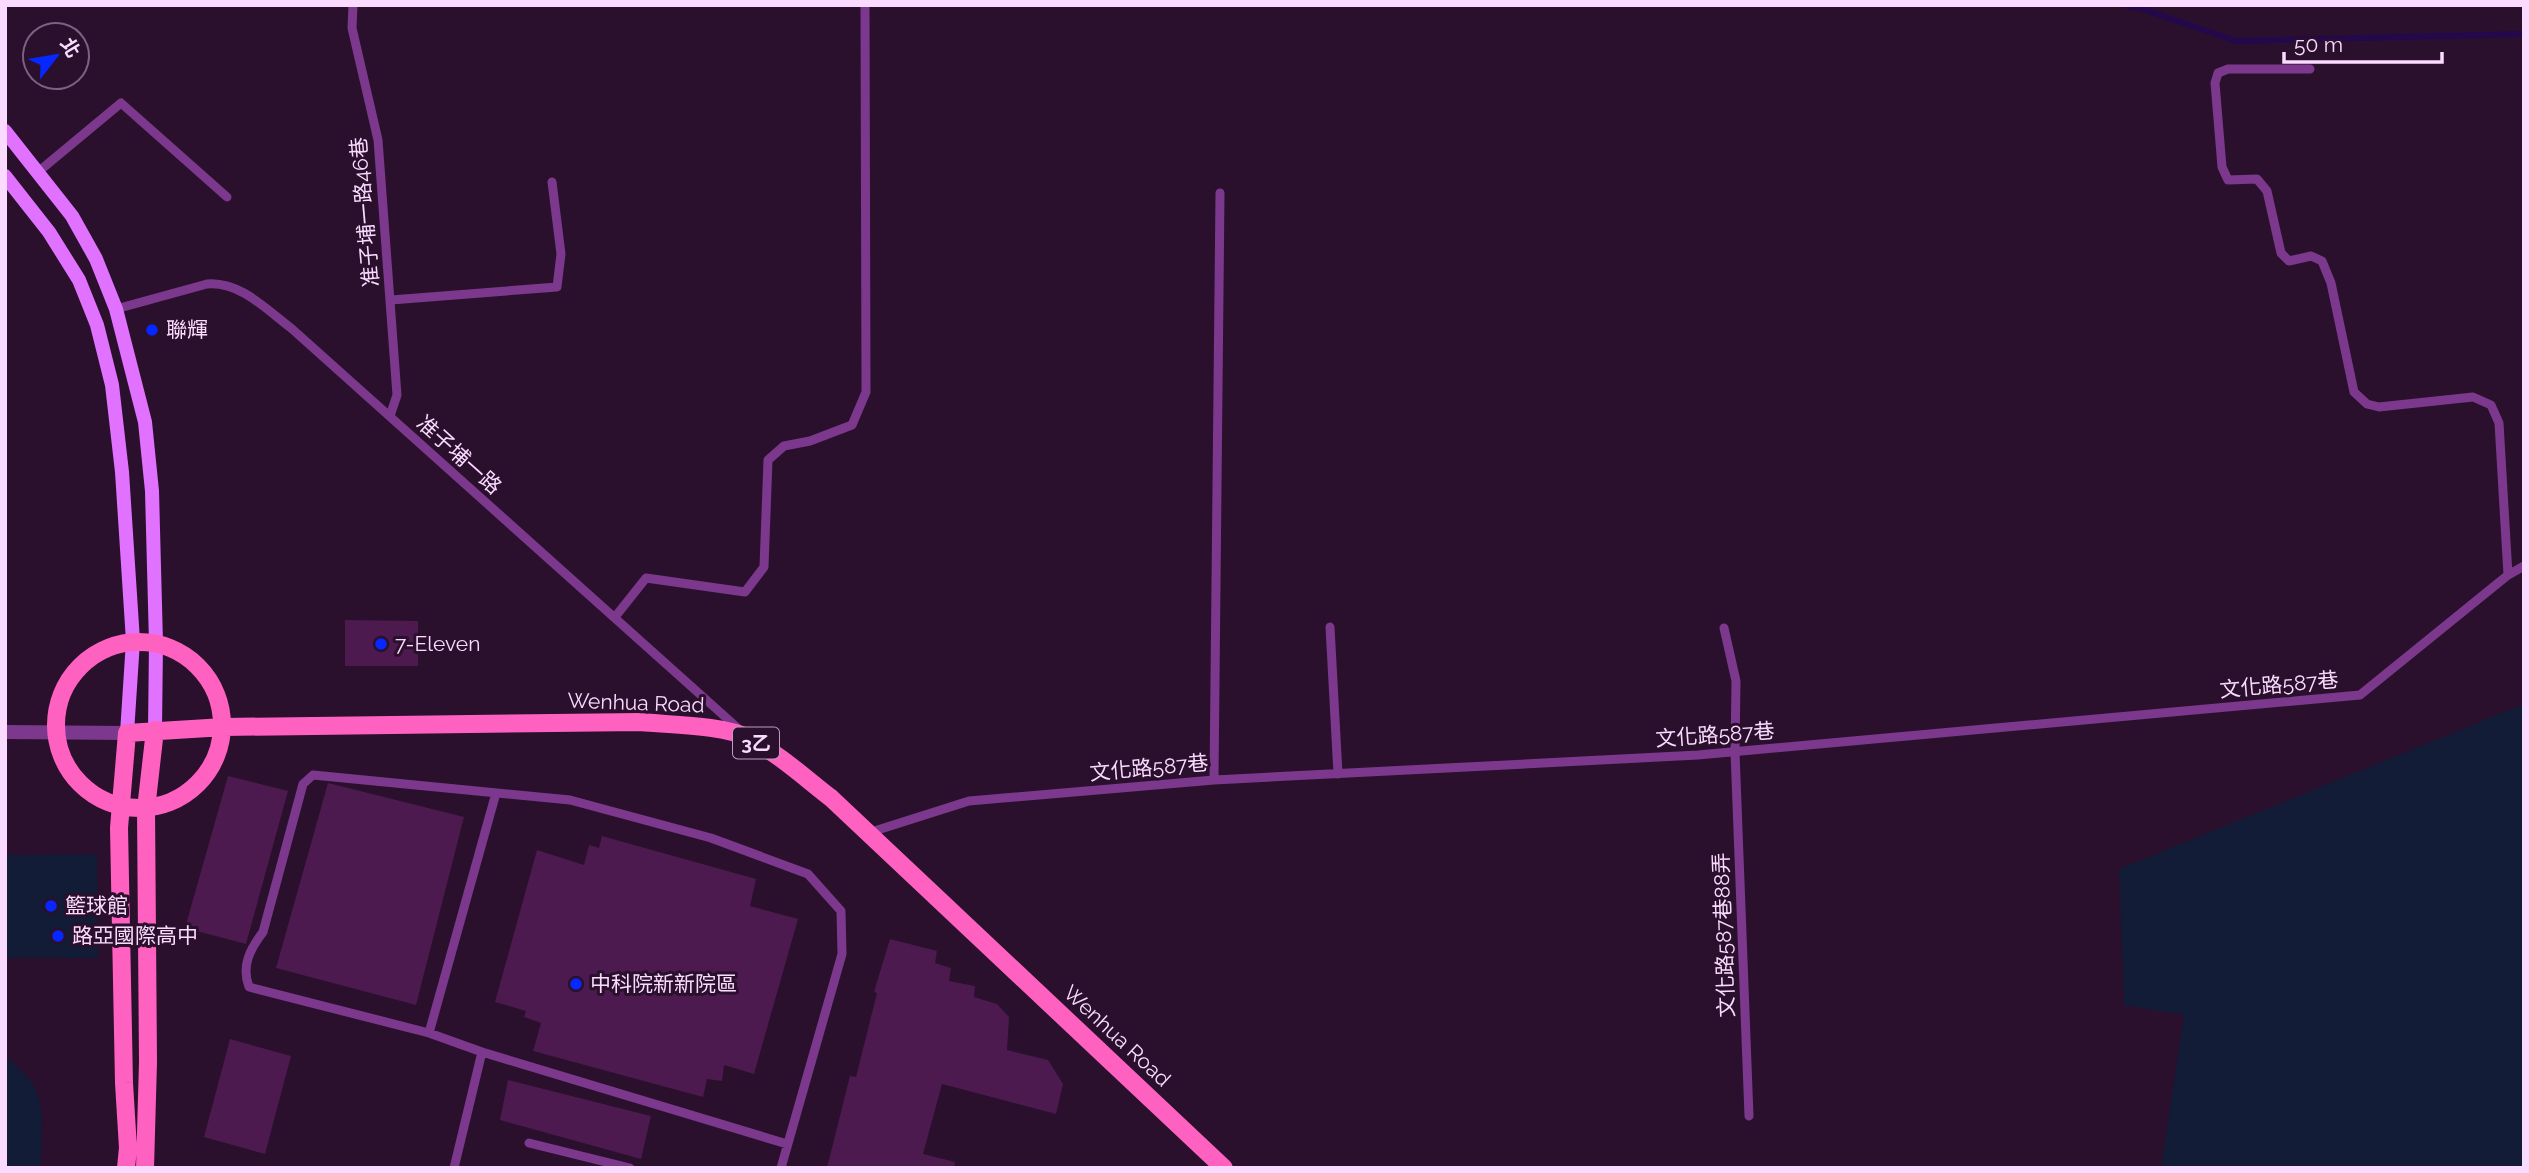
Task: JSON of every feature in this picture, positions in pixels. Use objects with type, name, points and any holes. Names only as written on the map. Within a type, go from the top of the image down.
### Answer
[{"type":"main road","points":[[5,131],[72,216],[96,259],[116,309],[145,422],[152,491],[156,643],[155,730],[146,809],[148,1062],[145,1168]]},
{"type":"main road","points":[[5,176],[49,232],[79,280],[97,325],[112,385],[122,472],[132,641],[121,808],[122,1020],[128,1148],[126,1168]]},
{"type":"main road","points":[[132,641],[156,643],[181,653],[201,670],[216,695],[224,727],[210,770],[182,798],[146,809],[121,808],[99,800],[68,771],[54,731],[58,698],[81,664],[103,649],[132,641]]},
{"type":"main road","name":"Wenhua Road","points":[[127,733],[224,727],[641,722],[706,727],[747,737],[831,798],[1224,1168]]},
{"type":"street","name":"Wenhua Road","points":[[5,732],[127,733]]},
{"type":"lane","name":"准子埔一路46巷","points":[[353,5],[352,28],[378,140],[397,395],[390,416]]},
{"type":"lane","points":[[615,617],[646,578],[745,592],[764,567],[768,460],[784,446],[810,441],[852,425],[866,392],[866,5]]},
{"type":"lane","points":[[2310,69],[2228,69],[2218,73],[2215,83],[2222,167],[2228,180],[2257,179],[2267,191],[2281,253],[2289,261],[2311,256],[2322,261],[2331,283],[2354,391],[2368,404],[2379,407],[2473,397],[2491,405],[2499,422],[2508,575]]},
{"type":"lane","points":[[38,172],[121,103],[227,197]]},
{"type":"lane","points":[[391,300],[557,287],[561,254],[552,182]]},
{"type":"lane","points":[[1214,780],[1220,193]]},
{"type":"lane","name":"准子埔一路","points":[[116,309],[208,284],[221,283],[241,291],[291,328],[747,737]]},
{"type":"lane","name":"文化路587巷","points":[[868,833],[969,801],[1214,780],[1735,752],[2360,695],[2508,575],[2524,566]]},
{"type":"lane","points":[[1330,627],[1338,774]]},
{"type":"lane","name":"文化路587巷88弄","points":[[1724,628],[1736,681],[1735,752],[1749,1116]]},
{"type":"lane","points":[[780,1168],[787,1144],[842,954],[841,911],[808,874],[711,838],[570,800],[313,775],[303,784],[264,932],[250,949],[245,976],[249,987],[429,1033],[482,1052],[787,1144]]},
{"type":"lane","points":[[429,1033],[496,793]]},
{"type":"lane","points":[[454,1168],[482,1052]]},
{"type":"lane","points":[[529,1143],[630,1168]]},
{"type":"shaded area","points":[[2524,704],[2524,1168],[2161,1168],[2184,1015],[2124,1005],[2119,869]]},
{"type":"shaded area","name":"籃球館","points":[[97,854],[98,958],[5,958],[5,855]]},
{"type":"shaded area","points":[[5,1057],[20,1069],[37,1093],[42,1119],[41,1168],[5,1168]]},
{"type":"building","name":"7-Eleven","points":[[345,620],[418,621],[418,666],[345,666]]},
{"type":"building","points":[[228,776],[288,791],[246,944],[185,928]]},
{"type":"building","points":[[328,783],[464,817],[416,1005],[276,968]]},
{"type":"building","points":[[602,836],[756,879],[750,906],[798,919],[754,1074],[724,1065],[722,1081],[707,1079],[703,1097],[533,1051],[541,1023],[524,1017],[526,1011],[495,1002],[537,850],[584,865],[589,845],[599,848]]},
{"type":"building","points":[[890,939],[937,951],[935,963],[951,968],[949,981],[975,986],[974,997],[997,1004],[1009,1017],[1007,1050],[1048,1060],[1063,1084],[1056,1114],[942,1084],[923,1154],[955,1162],[954,1168],[827,1168],[850,1076],[856,1077],[877,993],[874,992]]},
{"type":"building","points":[[230,1039],[291,1056],[265,1154],[204,1137]]},
{"type":"building","points":[[508,1080],[651,1116],[641,1159],[500,1120]]},
{"type":"waterway","points":[[2125,5],[2236,41],[2524,34]]},
{"type":"place","name":"聯輝","points":[[152,330]]},
{"type":"place","name":"7-Eleven","points":[[381,644]]},
{"type":"place","name":"籃球館","points":[[51,906]]},
{"type":"place","name":"路亞國際高中","points":[[58,936]]},
{"type":"place","name":"中科院新新院區","points":[[576,984]]}]
